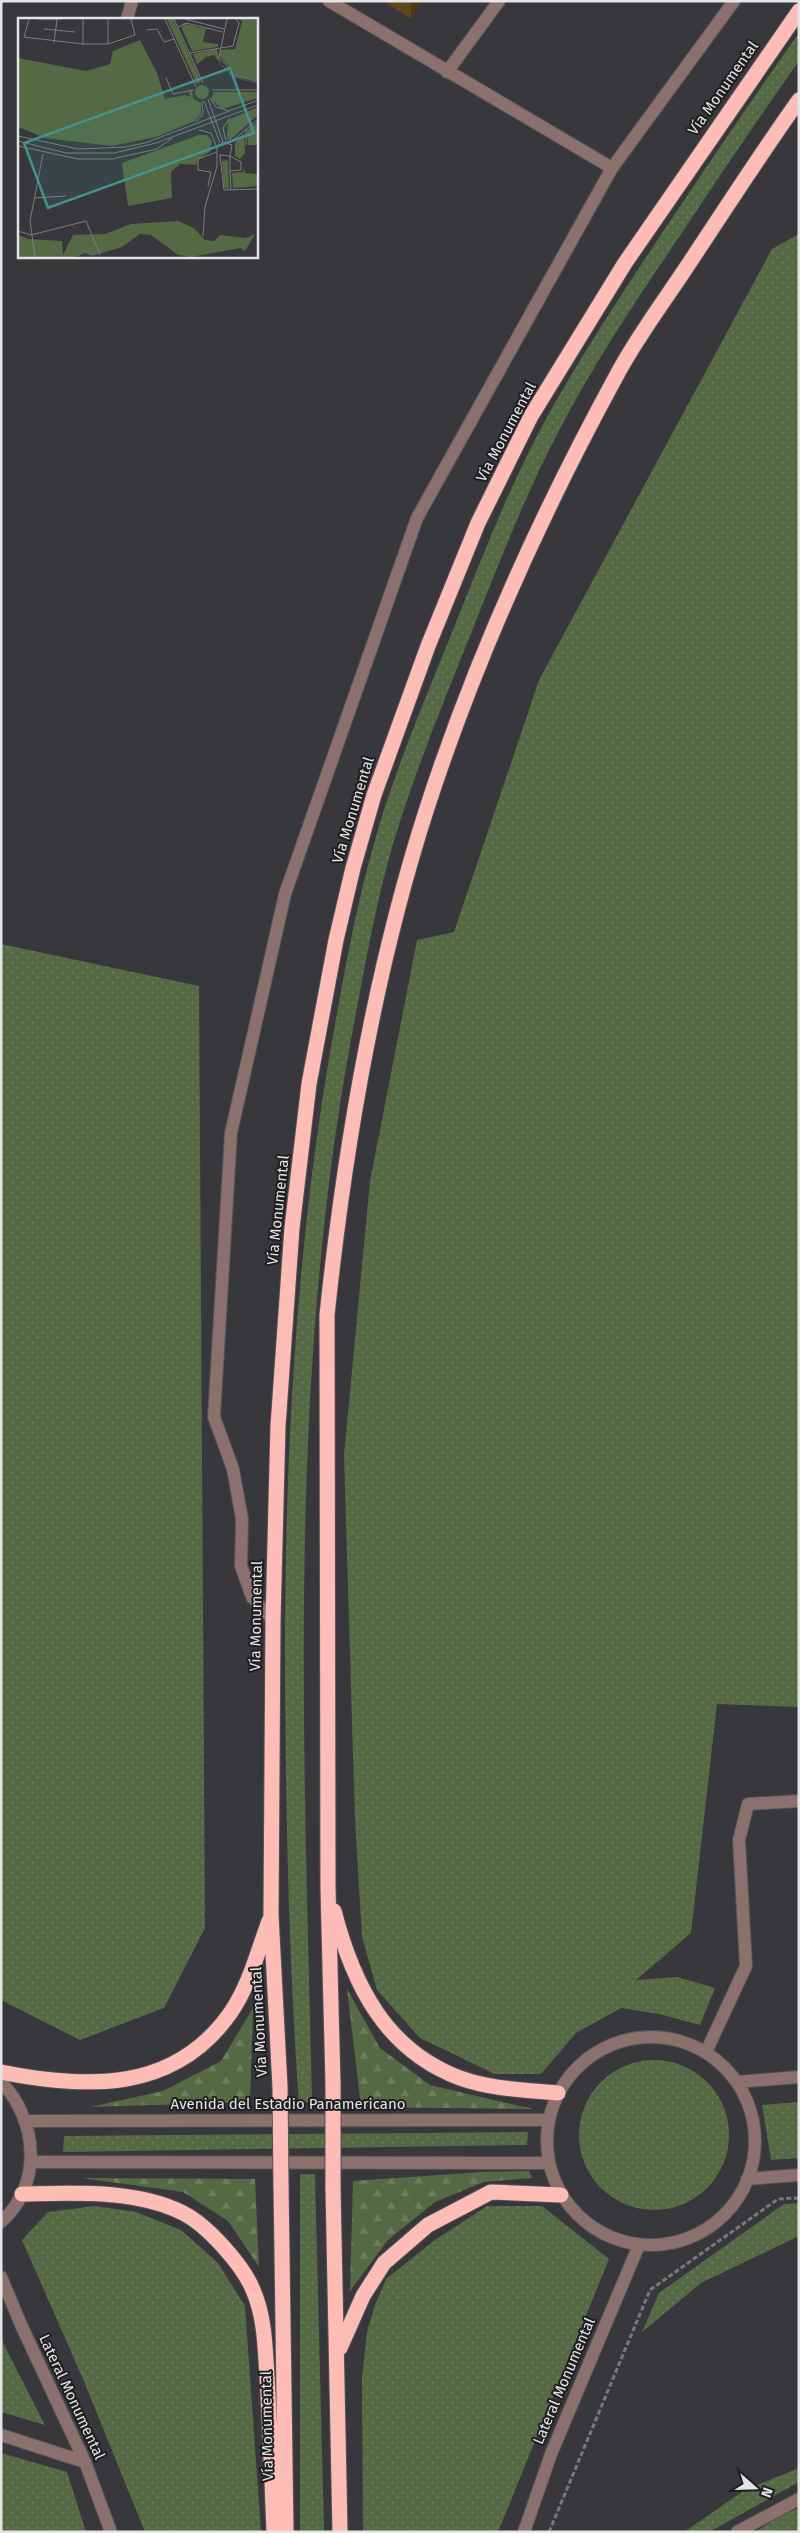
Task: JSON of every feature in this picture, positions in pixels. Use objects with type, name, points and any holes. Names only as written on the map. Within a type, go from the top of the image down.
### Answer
[{"type":"highway","name":"Vía Monumental","points":[[286,2532],[280,2087],[271,1915],[273,1620],[278,1426],[292,1228],[311,1075],[336,940],[374,795],[428,646],[478,523],[531,416],[624,263],[799,11]]},
{"type":"highway","points":[[340,2532],[328,1888],[327,1315],[336,1224],[359,1085],[388,949],[427,809],[475,673],[524,561],[577,451],[621,368],[799,100]]},
{"type":"highway","points":[[328,1888],[345,1947],[369,2005],[390,2032],[414,2055],[459,2078],[493,2086],[558,2093]]},
{"type":"highway","points":[[1,2072],[52,2082],[97,2084],[149,2073],[175,2064],[200,2046],[231,2011],[242,1990],[271,1915]]},
{"type":"highway","points":[[338,2352],[364,2296],[384,2263],[428,2225],[490,2192],[561,2195]]},
{"type":"highway","points":[[22,2194],[90,2193],[141,2200],[182,2213],[210,2232],[233,2260],[253,2290],[263,2325],[272,2443],[274,2532]]},
{"type":"street","points":[[127,18],[132,1]]},
{"type":"street","points":[[329,1],[612,168]]},
{"type":"street","points":[[447,72],[499,1]]},
{"type":"street","points":[[273,1620],[252,1597],[241,1566],[242,1519],[233,1470],[214,1416],[231,1133],[285,894],[417,518],[612,168],[734,1]]},
{"type":"street","points":[[706,2052],[746,1966],[739,1840],[748,1804],[799,1801]]},
{"type":"street","points":[[640,2037],[674,2039],[706,2052],[723,2065],[737,2082],[748,2104],[754,2129],[754,2154],[748,2179],[730,2208],[704,2230],[673,2243],[639,2245],[609,2236],[582,2219],[561,2195],[549,2163],[547,2141],[549,2120],[558,2093],[578,2066],[607,2046],[640,2037]]},
{"type":"street","points":[[737,2082],[799,2077]]},
{"type":"street","points":[[1,2082],[17,2101],[27,2121],[31,2142],[31,2162],[22,2194],[1,2222]]},
{"type":"street","name":"Avenida del Estadio Panamericano","points":[[27,2121],[549,2120]]},
{"type":"street","points":[[31,2162],[549,2163]]},
{"type":"street","points":[[748,2179],[799,2175]]},
{"type":"street","name":"Lateral Monumental","points":[[524,2532],[551,2454],[639,2245]]},
{"type":"street","name":"Lateral Monumental","points":[[1,2277],[22,2328],[85,2462],[111,2532]]},
{"type":"street","points":[[1,2435],[85,2462]]},
{"type":"street","points":[[737,2532],[799,2499]]},
{"type":"path","points":[[549,2532],[650,2290],[778,2199],[799,2198]]},
{"type":"green space","points":[[799,33],[799,61],[632,307],[603,353],[550,448],[504,552],[430,736],[393,844],[380,893],[350,1045],[330,1176],[316,1308],[308,1439],[304,1572],[304,1704],[312,2101],[299,2104],[290,1948],[285,1686],[287,1521],[294,1357],[310,1193],[321,1111],[334,1030],[361,892],[381,818],[412,733],[488,543],[533,443],[573,372],[617,302]]},
{"type":"green space","points":[[799,234],[799,1707],[717,1704],[691,1933],[636,1980],[677,1977],[715,1988],[700,2025],[659,2014],[621,2008],[576,2033],[541,2074],[495,2074],[420,2038],[377,1990],[362,1937],[355,1820],[344,1455],[370,1181],[417,940],[454,932],[539,680],[772,249]]},
{"type":"green space","points":[[1,944],[199,986],[205,1928],[164,2008],[80,2040],[1,2000]]},
{"type":"green space","points":[[347,1989],[380,2048],[430,2085],[533,2109],[361,2107]]},
{"type":"green space","points":[[253,2008],[250,2102],[90,2107],[163,2091],[221,2061]]},
{"type":"green space","points":[[654,2060],[669,2061],[683,2066],[696,2072],[707,2082],[717,2093],[723,2106],[728,2120],[728,2150],[723,2164],[717,2177],[707,2188],[696,2198],[683,2204],[669,2209],[654,2210],[639,2209],[625,2204],[612,2198],[601,2188],[591,2177],[585,2164],[580,2150],[579,2135],[580,2120],[585,2106],[591,2093],[601,2082],[612,2072],[625,2066],[639,2061]]},
{"type":"green space","points":[[799,2102],[799,2158],[771,2160],[762,2105]]},
{"type":"green space","points":[[528,2132],[527,2145],[63,2152],[64,2136]]},
{"type":"green space","points":[[529,2171],[532,2178],[484,2182],[435,2202],[388,2240],[350,2291],[353,2181],[481,2172]]},
{"type":"green space","points":[[300,2174],[315,2174],[324,2532],[300,2532]]},
{"type":"green space","points":[[82,2178],[255,2179],[259,2267],[228,2221],[183,2192]]},
{"type":"green space","points":[[799,2203],[799,2236],[701,2283],[642,2332],[659,2293],[784,2204]]},
{"type":"green space","points":[[95,2206],[136,2212],[181,2230],[218,2263],[245,2306],[261,2532],[145,2532],[83,2379],[22,2240],[48,2212]]},
{"type":"green space","points":[[487,2206],[542,2206],[609,2259],[498,2532],[363,2532],[362,2378],[367,2332],[375,2305],[386,2279],[435,2240]]},
{"type":"green space","points":[[1,2339],[45,2425],[1,2412]]},
{"type":"green space","points":[[1,2453],[67,2472],[86,2532],[1,2532]]},
{"type":"green space","points":[[799,2468],[799,2482],[709,2532],[684,2532],[745,2490]]},
{"type":"green space","points":[[799,2508],[799,2532],[755,2532],[785,2513]]}]
